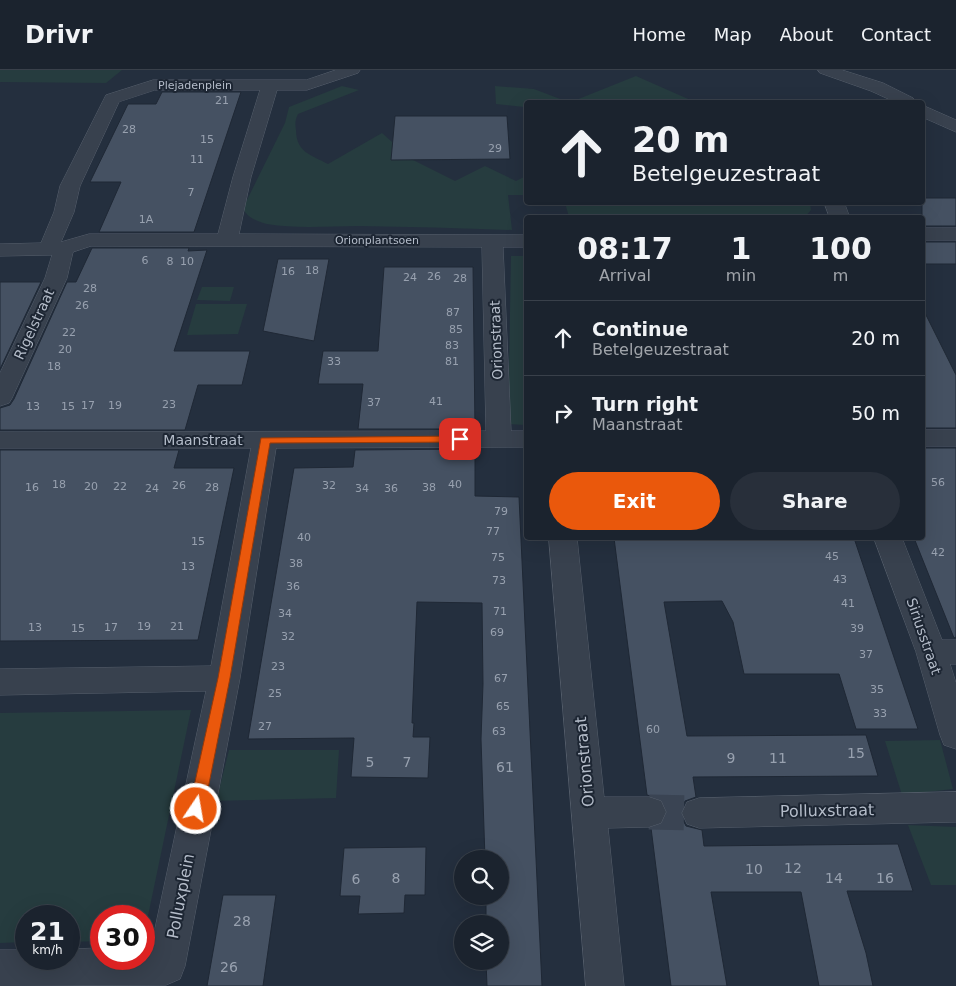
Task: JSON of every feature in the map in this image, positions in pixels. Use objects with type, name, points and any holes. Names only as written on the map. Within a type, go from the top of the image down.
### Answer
[{"type":"street","name":"Plejadenplein","points":[[56,249],[70,186],[112,99],[150,78],[268,93],[307,85],[330,73],[352,70]]},
{"type":"street","points":[[826,70],[872,85],[903,100]]},
{"type":"street","points":[[227,240],[242,177],[268,93]]},
{"type":"street","points":[[925,112],[951,125]]},
{"type":"street","points":[[925,122],[951,125]]},
{"type":"street","points":[[925,234],[956,234]]},
{"type":"street","name":"Orionplantsoen","points":[[56,249],[89,240],[524,241]]},
{"type":"street","name":"Orionstraat","points":[[492,241],[499,439]]},
{"type":"street","points":[[0,250],[56,249]]},
{"type":"street","name":"Rigelstraat","points":[[0,398],[56,278],[56,249]]},
{"type":"street","points":[[925,438],[956,438]]},
{"type":"street","name":"Maanstraat","points":[[0,440],[524,439]]},
{"type":"street","name":"Polluxplein","points":[[0,969],[164,976],[224,678],[265,440]]},
{"type":"street","name":"Orionstraat","points":[[563,540],[605,986]]},
{"type":"street","name":"Siriusstraat","points":[[889,540],[943,652],[956,735]]},
{"type":"street","points":[[0,682],[224,678]]},
{"type":"street","name":"Polluxstraat","points":[[699,813],[956,807]]},
{"type":"street","points":[[589,813],[649,812]]},
{"type":"green space","points":[[0,70],[122,70],[106,83],[0,82]]},
{"type":"green space","points":[[636,76],[690,100],[576,100]]},
{"type":"green space","points":[[342,86],[359,90],[298,114],[296,118],[297,137],[302,148],[310,155],[328,164],[382,133],[411,159],[455,181],[485,166],[516,181],[524,177],[524,195],[508,195],[512,230],[359,226],[313,227],[267,224],[256,220],[243,208],[285,123],[289,107]]},
{"type":"green space","points":[[495,86],[534,89],[563,100],[524,100],[524,107],[496,104]]},
{"type":"green space","points":[[566,205],[810,205],[811,210],[807,215],[568,215]]},
{"type":"green space","points":[[511,256],[524,256],[524,425],[508,424]]},
{"type":"green space","points":[[202,287],[234,287],[230,301],[197,300]]},
{"type":"green space","points":[[196,304],[247,304],[238,334],[187,335]]},
{"type":"green space","points":[[191,710],[150,905],[90,905],[90,941],[80,942],[80,905],[15,905],[15,942],[0,943],[0,713]]},
{"type":"green space","points":[[940,740],[953,789],[902,795],[885,741]]},
{"type":"green space","points":[[229,750],[339,750],[336,798],[208,801],[208,798],[219,790]]},
{"type":"green space","points":[[908,825],[956,827],[956,885],[931,885]]},
{"type":"building","points":[[162,92],[241,92],[194,232],[99,232],[121,182],[90,182],[128,104],[156,104]]},
{"type":"building","points":[[395,116],[507,116],[510,159],[391,160]]},
{"type":"building","points":[[925,198],[956,198],[956,226],[925,226],[925,215],[922,215],[922,205],[925,205]]},
{"type":"building","points":[[925,242],[956,242],[956,264],[925,264]]},
{"type":"building","points":[[92,248],[189,248],[188,251],[207,250],[174,351],[250,351],[242,385],[198,385],[185,430],[0,430],[0,408],[10,405],[14,399],[67,282],[76,282]]},
{"type":"building","points":[[278,259],[329,259],[314,341],[263,331]]},
{"type":"building","points":[[384,267],[473,267],[475,429],[358,429],[363,384],[318,384],[323,351],[378,351]]},
{"type":"building","points":[[0,282],[41,282],[0,369]]},
{"type":"building","points":[[925,313],[956,375],[956,428],[925,428]]},
{"type":"building","points":[[925,448],[956,448],[956,637],[954,638],[915,540],[925,540]]},
{"type":"building","points":[[475,449],[475,496],[519,497],[542,986],[487,986],[486,970],[509,970],[509,915],[486,915],[486,905],[509,905],[509,850],[485,850],[481,739],[483,684],[482,603],[417,602],[412,723],[414,723],[413,737],[430,737],[428,778],[351,777],[354,738],[248,739],[294,468],[353,467],[355,450]]},
{"type":"building","points":[[0,450],[179,450],[174,468],[234,468],[198,640],[0,641]]},
{"type":"building","points":[[614,540],[855,540],[918,729],[856,729],[839,674],[744,674],[733,622],[722,601],[664,602],[687,736],[866,735],[878,776],[693,777],[696,797],[685,801],[680,814],[686,826],[702,830],[704,846],[898,844],[913,891],[847,891],[866,953],[873,986],[819,986],[801,892],[711,892],[727,986],[671,986],[651,828],[663,824],[668,811],[662,799],[647,795]]},
{"type":"building","points":[[426,847],[425,895],[405,895],[404,913],[358,914],[360,896],[340,896],[344,848]]},
{"type":"building","points":[[223,895],[276,895],[263,986],[207,986]]},
{"type":"tunnel","points":[[649,812],[699,813]]},
{"type":"route","points":[[196,809],[224,678],[265,440],[460,439]]}]
